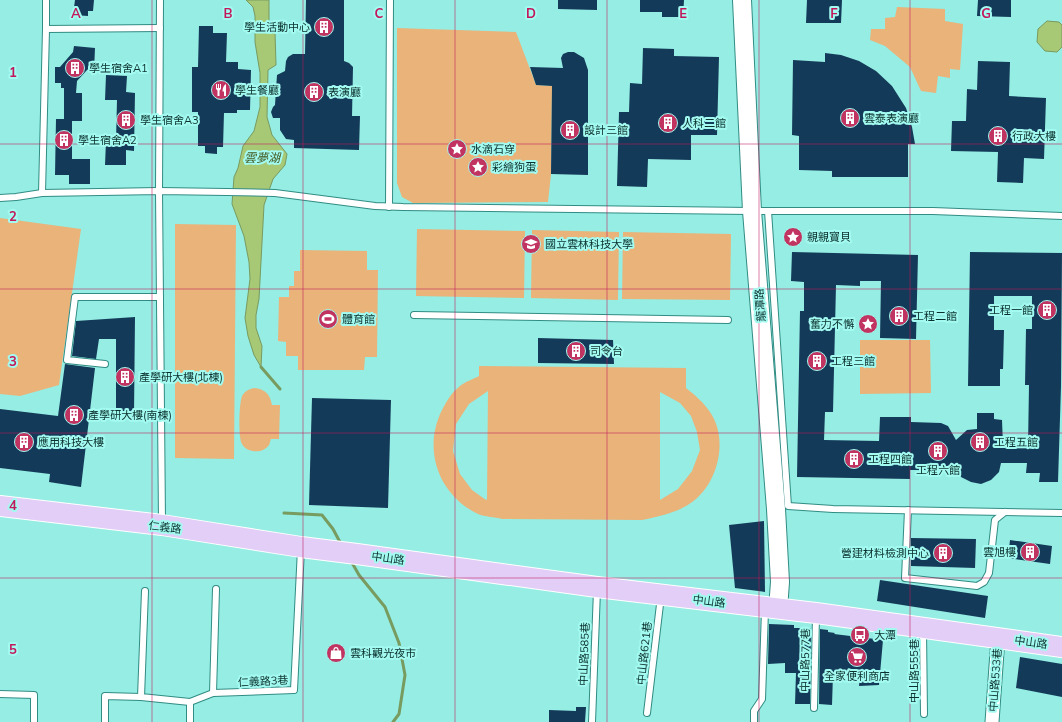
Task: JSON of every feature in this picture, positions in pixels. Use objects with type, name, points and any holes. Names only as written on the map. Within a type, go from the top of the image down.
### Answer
[{"type":"main road","name":"仁義路","points":[[0,506],[162,525],[301,547],[330,550]]},
{"type":"main road","name":"中山路","points":[[330,550],[597,587],[816,613],[1062,647]]},
{"type":"street","name":"龍潭路","points":[[742,0],[760,209],[780,582],[771,608]]},
{"type":"street","name":"中山路533巷","points":[[992,722],[998,638]]},
{"type":"lane","points":[[42,193],[46,0]]},
{"type":"lane","points":[[160,0],[162,525]]},
{"type":"lane","points":[[389,207],[390,0]]},
{"type":"lane","points":[[748,0],[751,54]]},
{"type":"lane","points":[[46,29],[160,28]]},
{"type":"lane","points":[[0,198],[42,193],[160,191],[226,192],[275,193],[389,207],[933,211],[1062,216]]},
{"type":"lane","points":[[760,209],[788,506],[833,509],[1062,513]]},
{"type":"lane","points":[[105,364],[67,360],[75,297],[160,298]]},
{"type":"lane","points":[[414,315],[728,320]]},
{"type":"lane","points":[[908,510],[905,578],[977,586],[984,582],[989,573],[995,520],[1005,512]]},
{"type":"lane","name":"仁義路3巷","points":[[105,722],[105,696],[142,697],[190,702],[213,693],[294,690],[301,547]]},
{"type":"lane","name":"中山路585巷","points":[[592,722],[597,587]]},
{"type":"lane","points":[[213,693],[216,589]]},
{"type":"lane","points":[[142,697],[145,590]]},
{"type":"lane","name":"中山路621巷","points":[[648,713],[661,595]]},
{"type":"lane","points":[[754,722],[754,711],[762,699],[771,608]]},
{"type":"lane","name":"中山路577巷","points":[[814,708],[816,613]]},
{"type":"lane","name":"中山路555巷","points":[[923,628],[924,714]]},
{"type":"lane","points":[[0,694],[34,694],[34,722]]},
{"type":"lane","points":[[190,702],[190,722]]},
{"type":"shaded area","points":[[897,7],[945,9],[945,21],[963,24],[960,70],[950,69],[950,78],[938,76],[936,93],[921,91],[910,67],[885,46],[870,40],[871,29],[885,29],[885,18],[895,17]]},
{"type":"shaded area","points":[[397,28],[516,32],[536,85],[552,86],[551,174],[548,202],[413,203],[402,197],[397,183]]},
{"type":"shaded area","points":[[0,218],[81,229],[59,385],[20,396],[0,394]]},
{"type":"shaded area","points":[[175,224],[236,225],[234,459],[175,458]]},
{"type":"shaded area","points":[[417,229],[525,231],[524,298],[416,296]]},
{"type":"shaded area","points":[[532,230],[619,232],[618,300],[531,298]]},
{"type":"shaded area","points":[[623,232],[731,234],[730,300],[622,299]]},
{"type":"shaded area","name":"體育館","points":[[300,250],[367,251],[367,270],[378,270],[377,357],[365,357],[364,370],[298,370],[298,356],[286,356],[286,342],[278,341],[279,297],[289,297],[289,286],[294,286],[294,271],[300,271]]},
{"type":"shaded area","points":[[860,340],[930,340],[931,393],[860,394]]},
{"type":"shaded area","points":[[479,366],[686,368],[686,388],[705,405],[716,422],[720,446],[715,470],[704,491],[696,499],[684,507],[670,513],[642,520],[502,519],[478,514],[464,506],[444,483],[438,470],[434,455],[434,440],[436,425],[442,410],[454,391],[479,376]],"holes":[[[488,391],[487,499],[486,500],[472,490],[460,474],[453,451],[456,424],[469,404]],[[660,392],[680,403],[691,416],[697,432],[700,450],[692,471],[678,489],[660,500]]]},
{"type":"shaded area","points":[[254,388],[264,391],[270,398],[272,405],[280,405],[279,439],[271,439],[266,448],[259,451],[251,451],[244,447],[241,441],[239,428],[242,396],[247,390]]},
{"type":"water","name":"雲夢湖","points":[[246,0],[269,0],[269,25],[275,32],[276,65],[268,70],[267,117],[272,135],[287,154],[285,165],[273,179],[264,205],[259,299],[256,315],[256,328],[262,346],[261,367],[254,355],[248,336],[245,318],[250,279],[249,262],[244,236],[232,204],[234,177],[238,168],[243,146],[254,131],[260,107],[260,73],[255,42],[255,16],[253,7]]},
{"type":"water","points":[[1047,21],[1059,22],[1062,25],[1062,47],[1057,52],[1045,51],[1037,42],[1038,29]]},
{"type":"building","points":[[75,0],[94,0],[93,11],[88,11],[88,16],[73,15]]},
{"type":"building","name":"表演廳","points":[[306,0],[344,0],[344,61],[353,67],[352,116],[360,116],[359,150],[294,148],[294,140],[286,139],[280,130],[280,118],[273,118],[271,112],[275,105],[277,75],[285,71],[288,57],[293,54],[305,54]]},
{"type":"building","points":[[558,0],[597,0],[597,10],[558,9]]},
{"type":"building","points":[[640,0],[684,0],[683,17],[662,17],[662,12],[640,12]]},
{"type":"building","points":[[807,0],[842,0],[841,23],[806,23]]},
{"type":"building","points":[[978,0],[1011,0],[1011,17],[977,16]]},
{"type":"building","name":"學生餐廳","points":[[199,26],[213,26],[213,33],[227,33],[226,62],[238,62],[238,69],[251,70],[250,110],[237,110],[237,113],[224,113],[223,147],[217,147],[217,154],[205,153],[205,146],[198,146],[198,112],[192,112],[192,67],[198,67]]},
{"type":"building","name":"學生宿舍A2","points":[[74,46],[95,48],[94,71],[87,70],[77,81],[76,93],[82,93],[82,121],[72,121],[72,159],[90,159],[90,184],[69,184],[69,175],[55,175],[56,119],[64,119],[64,88],[61,88],[61,83],[55,83],[55,67],[60,67],[73,52]]},
{"type":"building","name":"人科二館","points":[[643,48],[674,49],[674,56],[719,57],[717,135],[691,135],[691,160],[648,159],[647,187],[617,186],[619,112],[629,112],[630,83],[642,84]]},
{"type":"building","name":"設計三館","points":[[574,52],[584,58],[588,70],[588,175],[551,174],[552,86],[536,85],[530,67],[563,68],[561,58],[563,54]]},
{"type":"building","name":"雲泰表演廳","points":[[825,53],[841,55],[859,61],[876,71],[892,86],[906,108],[912,127],[915,144],[908,144],[908,177],[832,177],[832,171],[799,170],[799,136],[792,135],[793,60],[825,62]]},
{"type":"building","name":"行政大樓","points":[[978,61],[1010,62],[1009,96],[1046,98],[1044,159],[1024,158],[1023,183],[997,182],[998,152],[951,151],[952,121],[966,121],[967,89],[977,90]]},
{"type":"building","name":"學生宿舍A3","points":[[106,75],[127,76],[126,92],[135,93],[134,151],[126,150],[126,165],[105,165],[106,141],[116,141],[117,100],[105,100]]},
{"type":"building","points":[[792,252],[918,255],[916,339],[880,338],[881,281],[860,281],[860,286],[836,285],[833,412],[825,412],[824,440],[879,441],[880,417],[911,417],[911,422],[941,423],[948,426],[956,440],[967,430],[977,429],[977,413],[994,413],[994,419],[1002,420],[1003,446],[1028,447],[1029,385],[1025,385],[1026,329],[1032,329],[1032,296],[994,296],[994,330],[1004,330],[1003,369],[1000,369],[1000,386],[968,386],[970,252],[1062,253],[1061,386],[1058,482],[1039,482],[1040,473],[1026,473],[1027,463],[1001,463],[999,472],[991,480],[981,484],[971,482],[961,477],[957,470],[910,470],[910,479],[797,477],[800,311],[804,311],[804,282],[791,281]]},
{"type":"building","name":"產學研大樓(北棟)","points":[[135,317],[134,414],[116,414],[116,339],[99,339],[96,359],[72,356],[76,321]]},
{"type":"building","name":"司令台","points":[[538,338],[613,340],[614,364],[538,363]]},
{"type":"building","points":[[65,364],[95,368],[81,487],[49,482],[50,474],[0,468],[0,409],[58,416]]},
{"type":"building","points":[[312,398],[391,400],[388,508],[309,505]]},
{"type":"building","points":[[764,521],[765,592],[735,588],[729,525]]},
{"type":"building","name":"營建材料檢測中心","points":[[911,538],[976,539],[975,568],[911,566]]},
{"type":"building","name":"雲旭樓","points":[[1010,540],[1052,546],[1050,564],[1008,558]]},
{"type":"building","points":[[880,580],[988,596],[985,618],[877,601]]},
{"type":"building","points":[[769,624],[794,625],[794,628],[811,628],[810,704],[795,704],[796,673],[785,673],[785,663],[768,664]]},
{"type":"building","points":[[820,629],[828,630],[828,632],[835,633],[834,634],[883,640],[879,685],[859,686],[860,675],[833,674],[832,705],[819,704]]},
{"type":"building","points":[[1020,657],[1062,664],[1062,697],[1016,688]]},
{"type":"building","points":[[576,707],[586,707],[585,722],[549,722],[549,710],[576,711]]},
{"type":"waterway","points":[[261,367],[280,389]]},
{"type":"waterway","points":[[284,513],[322,515],[333,529],[341,544]]},
{"type":"waterway","points":[[351,561],[359,575],[385,607],[399,643],[405,675],[399,714],[393,722]]},
{"type":"place","name":"學生活動中心","points":[[324,27]]},
{"type":"place","name":"學生宿舍A1","points":[[75,68]]},
{"type":"place","name":"學生餐廳","points":[[221,90]]},
{"type":"place","name":"表演廳","points":[[314,92]]},
{"type":"place","name":"雲泰表演廳","points":[[850,118]]},
{"type":"place","name":"學生宿舍A3","points":[[126,120]]},
{"type":"place","name":"人科二館","points":[[668,123]]},
{"type":"place","name":"設計三館","points":[[570,130]]},
{"type":"place","name":"行政大樓","points":[[998,136]]},
{"type":"place","name":"學生宿舍A2","points":[[64,140]]},
{"type":"place","name":"水滴石穿","points":[[457,149]]},
{"type":"place","name":"彩繪狗蛋","points":[[478,167]]},
{"type":"place","name":"親親寶貝","points":[[793,237]]},
{"type":"place","name":"國立雲林科技大學","points":[[531,244]]},
{"type":"place","name":"工程一館","points":[[1047,310]]},
{"type":"place","name":"工程二館","points":[[899,316]]},
{"type":"place","name":"體育館","points":[[328,319]]},
{"type":"place","name":"奮力不懈","points":[[868,324]]},
{"type":"place","name":"司令台","points":[[576,351]]},
{"type":"place","name":"工程三館","points":[[817,361]]},
{"type":"place","name":"產學研大樓(北棟)","points":[[125,377]]},
{"type":"place","name":"產學研大樓(南棟)","points":[[74,415]]},
{"type":"place","name":"應用科技大樓","points":[[24,442]]},
{"type":"place","name":"工程五館","points":[[980,442]]},
{"type":"place","name":"工程六館","points":[[938,451]]},
{"type":"place","name":"工程四館","points":[[854,459]]},
{"type":"place","name":"雲旭樓","points":[[1030,552]]},
{"type":"place","name":"營建材料檢測中心","points":[[943,553]]},
{"type":"place","name":"大潭","points":[[860,635]]},
{"type":"place","name":"雲科觀光夜市","points":[[336,653]]},
{"type":"place","name":"全家便利商店","points":[[857,657]]}]
